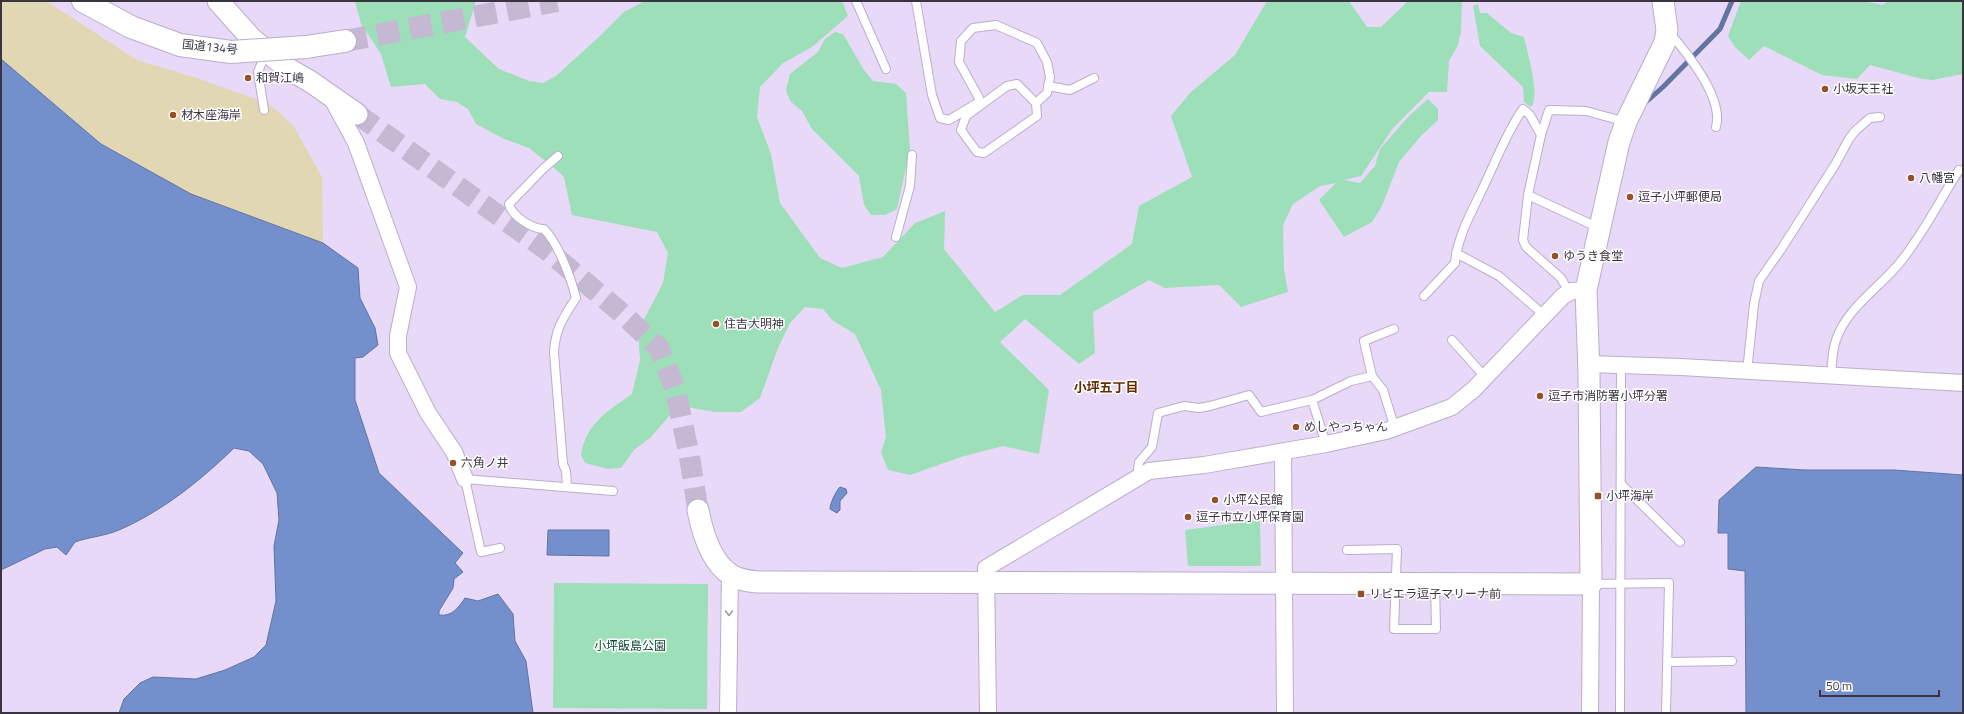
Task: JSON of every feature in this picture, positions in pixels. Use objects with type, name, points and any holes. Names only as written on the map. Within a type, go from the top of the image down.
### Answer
[{"type":"highway","name":"国道134号","points":[[83,1],[131,28],[180,45],[231,52],[306,47],[345,41]]},
{"type":"street","points":[[218,1],[251,38],[287,68],[357,114]]},
{"type":"street","points":[[1590,713],[1591,584],[1589,364],[1577,291],[1600,228],[1619,142],[1626,122],[1665,42],[1667,30],[1663,1]]},
{"type":"street","points":[[330,95],[356,143],[408,288],[398,336],[398,353],[428,413],[454,452],[465,479]]},
{"type":"street","points":[[988,713],[986,568],[1149,471],[1204,465],[1283,453],[1386,431],[1442,412],[1457,404],[1486,378],[1544,315],[1577,291]]},
{"type":"street","points":[[1589,364],[1963,383]]},
{"type":"street","points":[[1283,453],[1285,713]]},
{"type":"street","points":[[698,510],[703,536],[714,555],[730,574],[742,580],[758,582],[1591,584]]},
{"type":"street","points":[[728,713],[730,574]]},
{"type":"lane","points":[[856,1],[886,69]]},
{"type":"lane","points":[[916,1],[932,95],[940,118],[949,120],[979,102],[979,98],[959,62],[961,41],[973,28],[996,24],[1037,43],[1047,62],[1050,77],[1047,93],[1036,103]]},
{"type":"lane","points":[[1667,30],[1685,51],[1705,83],[1714,103],[1718,120],[1716,127]]},
{"type":"lane","points":[[264,110],[258,72],[266,50]]},
{"type":"lane","points":[[1048,86],[1070,90],[1094,78]]},
{"type":"lane","points":[[1017,84],[1036,103],[1037,116],[984,153],[977,152],[961,130],[966,116],[1007,86],[1017,84]]},
{"type":"lane","points":[[1424,296],[1455,263],[1456,253],[1462,233],[1511,128],[1523,109],[1530,115],[1540,135]]},
{"type":"lane","points":[[1577,291],[1526,247],[1523,240],[1528,195],[1540,135],[1549,110],[1586,111],[1626,122]]},
{"type":"lane","points":[[1747,372],[1754,304],[1759,281],[1782,248],[1855,131],[1870,118],[1880,117]]},
{"type":"lane","points":[[896,237],[910,186],[912,155]]},
{"type":"lane","points":[[558,156],[544,168],[509,204],[510,209],[522,219],[536,229],[544,229],[553,239],[576,298],[559,324],[555,338],[554,353],[563,464],[566,471],[567,486]]},
{"type":"lane","points":[[1831,376],[1836,339],[1843,326],[1852,314],[1901,261],[1917,239],[1960,170]]},
{"type":"lane","points":[[1528,195],[1600,228]]},
{"type":"lane","points":[[1456,253],[1499,276],[1544,315]]},
{"type":"lane","points":[[1393,422],[1383,390],[1372,376],[1364,341],[1394,330]]},
{"type":"lane","points":[[1452,340],[1486,378]]},
{"type":"lane","points":[[1620,713],[1622,485],[1621,365]]},
{"type":"lane","points":[[1137,478],[1139,462],[1152,447],[1158,414],[1184,406],[1199,408],[1210,406],[1249,395],[1262,412],[1312,400],[1351,381],[1372,376]]},
{"type":"lane","points":[[1312,400],[1326,444]]},
{"type":"lane","points":[[500,548],[481,552],[465,479],[567,486],[613,491]]},
{"type":"lane","points":[[1622,485],[1680,542]]},
{"type":"lane","points":[[1347,550],[1397,549],[1394,629],[1436,629],[1435,584]]},
{"type":"lane","points":[[1591,584],[1669,583],[1666,713]]},
{"type":"lane","points":[[1668,662],[1732,662]]},
{"type":"green space","points":[[355,1],[476,1],[465,37],[499,69],[529,81],[543,83],[556,76],[624,12],[645,1],[842,1],[848,16],[812,47],[783,63],[760,87],[757,117],[771,154],[780,203],[820,258],[842,268],[883,257],[915,223],[945,211],[944,249],[995,312],[1023,295],[1060,295],[1132,244],[1139,206],[1192,177],[1171,116],[1191,92],[1235,55],[1267,1],[1349,1],[1367,27],[1381,27],[1408,1],[1462,1],[1461,31],[1458,45],[1449,61],[1447,92],[1429,92],[1393,128],[1361,176],[1344,180],[1360,183],[1375,166],[1380,149],[1409,116],[1428,99],[1438,109],[1438,120],[1421,136],[1399,162],[1382,206],[1372,222],[1344,237],[1319,200],[1336,183],[1320,186],[1293,204],[1283,225],[1284,269],[1288,292],[1241,307],[1219,285],[1165,288],[1149,280],[1093,312],[1095,353],[1079,364],[1025,319],[1000,342],[1049,390],[1039,454],[1003,446],[961,457],[910,475],[888,470],[881,452],[886,437],[881,390],[855,334],[832,320],[823,309],[805,307],[790,323],[778,348],[760,398],[741,412],[715,412],[687,407],[669,416],[651,437],[634,450],[621,468],[608,469],[585,463],[581,455],[588,434],[593,426],[607,412],[632,394],[640,360],[638,331],[663,283],[668,253],[657,232],[572,215],[564,177],[529,148],[502,138],[476,124],[468,109],[457,102],[440,99],[425,84],[391,87],[381,54],[361,24]]},
{"type":"green space","points":[[1741,1],[1863,1],[1883,5],[1888,1],[1963,1],[1963,74],[1932,80],[1922,79],[1870,65],[1857,79],[1822,75],[1764,46],[1749,60],[1735,47],[1728,36]]},
{"type":"green space","points":[[1478,4],[1480,13],[1487,13],[1511,33],[1524,37],[1535,94],[1534,102],[1531,107],[1524,102],[1523,87],[1480,46],[1473,6]]},
{"type":"green space","points":[[835,32],[843,34],[864,70],[873,81],[896,84],[906,93],[910,149],[897,209],[885,215],[871,215],[864,205],[859,176],[812,129],[802,111],[790,101],[786,90],[790,74],[818,52],[825,39]]},
{"type":"green space","points":[[1260,520],[1261,566],[1188,566],[1185,530]]},
{"type":"green space","name":"小坪飯島公園","points":[[554,583],[708,584],[707,709],[553,708]]},
{"type":"sand","name":"材木座海岸","points":[[1,1],[46,1],[137,60],[197,78],[269,104],[293,125],[322,177],[323,243],[191,194],[101,143],[1,59]]},
{"type":"water","points":[[1,59],[101,144],[191,194],[323,243],[358,268],[360,298],[375,328],[378,345],[363,357],[355,358],[355,400],[379,473],[463,553],[455,563],[463,572],[454,579],[453,588],[439,611],[439,615],[448,614],[455,611],[465,598],[478,601],[498,594],[513,614],[515,641],[526,661],[533,713],[119,713],[124,699],[140,683],[153,677],[196,679],[225,670],[254,657],[266,645],[276,601],[274,546],[279,520],[277,493],[263,464],[249,451],[234,448],[181,494],[151,514],[119,530],[75,542],[66,555],[57,547],[45,549],[1,570]]},
{"type":"water","points":[[1756,467],[1805,470],[1894,470],[1963,475],[1963,713],[1746,713],[1745,571],[1728,569],[1728,533],[1718,533],[1719,500]]},
{"type":"water","points":[[840,487],[846,489],[847,493],[840,501],[840,510],[837,513],[830,509],[830,506]]},
{"type":"water","points":[[548,530],[609,530],[609,556],[547,555]]},
{"type":"waterway","points":[[1646,102],[1663,87],[1720,29],[1732,1]]},
{"type":"tunnel","points":[[345,41],[557,1]]},
{"type":"tunnel","points":[[357,114],[548,251],[618,310],[659,348],[675,388],[689,454],[698,510]]},
{"type":"place","name":"和賀江嶋","points":[[248,78]]},
{"type":"place","name":"小坂天王社","points":[[1825,89]]},
{"type":"place","name":"材木座海岸","points":[[173,115]]},
{"type":"place","name":"八幡宮","points":[[1911,178]]},
{"type":"place","name":"逗子小坪郵便局","points":[[1630,197]]},
{"type":"place","name":"ゆうき食堂","points":[[1555,256]]},
{"type":"place","name":"住吉大明神","points":[[716,324]]},
{"type":"place","name":"逗子市消防署小坪分署","points":[[1540,396]]},
{"type":"place","name":"めしやっちゃん","points":[[1296,427]]},
{"type":"place","name":"六角ノ井","points":[[453,463]]},
{"type":"place","name":"小坪海岸","points":[[1598,496]]},
{"type":"place","name":"小坪公民館","points":[[1215,500]]},
{"type":"place","name":"逗子市立小坪保育園","points":[[1188,517]]},
{"type":"place","name":"リビエラ逗子マリーナ前","points":[[1361,594]]},
{"type":"district","name":"小坪五丁目","points":[[1106,387]]}]
